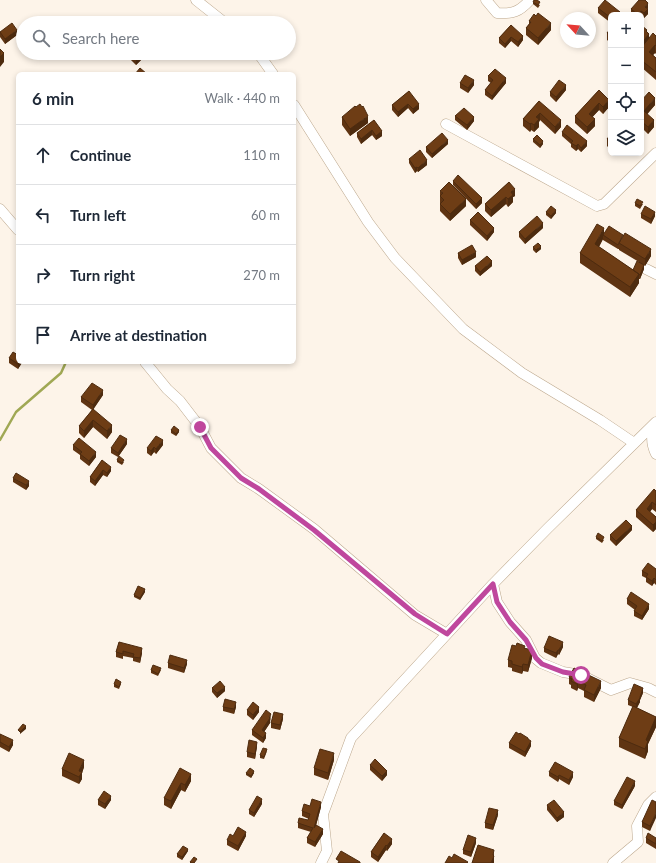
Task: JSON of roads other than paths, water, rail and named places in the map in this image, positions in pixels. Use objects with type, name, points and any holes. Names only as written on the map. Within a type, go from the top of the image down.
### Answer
[{"type":"street","points":[[196,0],[216,16]]},
{"type":"street","points":[[486,0],[497,13],[506,13],[522,9],[530,0]]},
{"type":"street","points":[[263,60],[272,72]]},
{"type":"street","points":[[296,108],[368,222],[395,258],[462,329],[522,373],[600,420],[634,443]]},
{"type":"street","points":[[446,124],[597,206],[604,204],[656,153]]},
{"type":"street","points":[[0,209],[16,228]]},
{"type":"street","points":[[646,269],[656,274]]},
{"type":"street","points":[[147,364],[200,427],[211,448],[241,478],[259,489],[314,530],[415,614],[447,634]]},
{"type":"street","points":[[322,863],[327,851],[323,814],[351,738],[493,584],[634,443],[656,423]]},
{"type":"street","points":[[656,423],[652,433],[653,448],[656,454]]},
{"type":"street","points":[[493,584],[497,602],[510,622],[526,640],[536,658],[542,664],[563,672],[581,675],[611,690],[630,683],[656,692]]},
{"type":"street","points":[[613,863],[638,842],[638,826],[648,805],[656,797]]},
{"type":"waterway","points":[[0,440],[16,412],[61,373],[65,364]]}]
